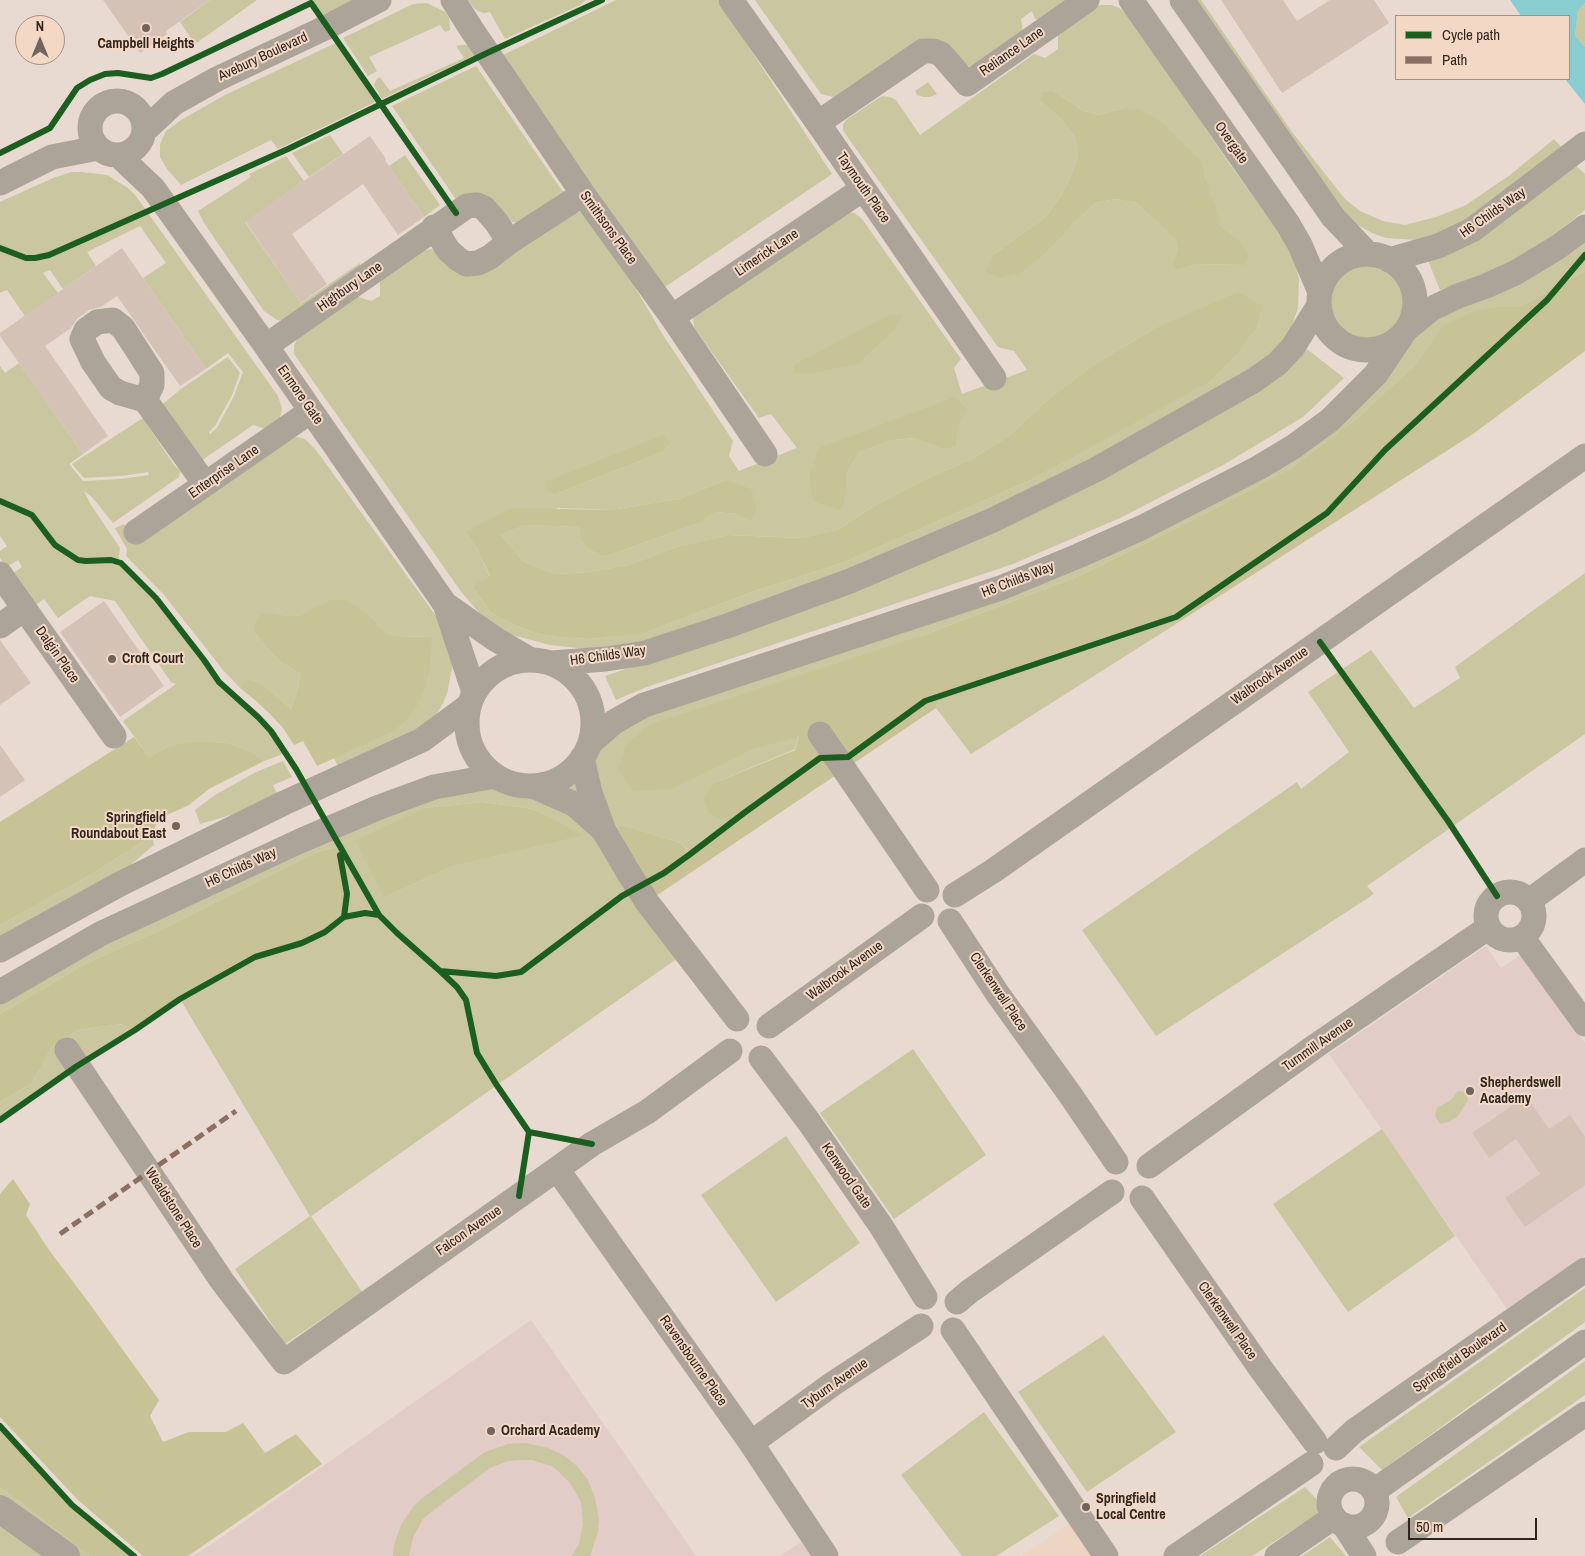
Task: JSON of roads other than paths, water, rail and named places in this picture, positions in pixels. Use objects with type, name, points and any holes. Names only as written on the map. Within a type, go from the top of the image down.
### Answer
[{"type":"main road","points":[[0,1509],[66,1556]]},
{"type":"street","name":"Avebury Boulevard","points":[[144,133],[174,103],[217,79],[379,0]]},
{"type":"street","name":"Smithsons Place","points":[[453,0],[583,194],[672,317],[765,454]]},
{"type":"street","name":"Taymouth Place","points":[[731,0],[994,378]]},
{"type":"street","name":"Reliance Lane","points":[[818,123],[923,51],[933,51],[941,54],[967,84],[1087,0]]},
{"type":"street","name":"Overgate","points":[[1131,0],[1288,224],[1300,245],[1320,298]]},
{"type":"street","points":[[1182,0],[1333,217],[1378,257],[1402,269],[1411,282],[1415,297],[1415,312],[1405,332],[1390,345],[1377,350],[1363,351],[1350,348],[1338,341],[1328,331],[1322,319],[1320,298],[1325,280],[1332,269],[1349,258],[1378,257]]},
{"type":"street","points":[[0,183],[52,157],[90,121],[94,113],[101,106],[109,102],[127,103],[140,114],[144,133],[140,142],[127,153],[108,152],[52,157]]},
{"type":"street","name":"Avebury Boulevard","points":[[127,103],[174,103]]},
{"type":"street","points":[[90,121],[91,136],[108,152]]},
{"type":"street","name":"Enmore Gate","points":[[144,133],[153,188]]},
{"type":"street","name":"H6 Childs Way","points":[[1378,257],[1438,246],[1472,230],[1585,144]]},
{"type":"street","name":"Enmore Gate","points":[[108,152],[153,188],[266,346],[445,604],[471,699]]},
{"type":"street","name":"Limerick Lane","points":[[672,317],[863,188]]},
{"type":"street","points":[[434,228],[448,250],[458,259],[466,264],[478,263],[490,257],[509,242],[583,194]]},
{"type":"street","name":"Highbury Lane","points":[[266,346],[466,206],[477,205],[484,208],[497,223],[509,242]]},
{"type":"street","name":"H6 Childs Way","points":[[586,751],[614,722],[644,705],[1003,587],[1141,528],[1258,468],[1293,447],[1330,420],[1376,374],[1405,332],[1431,309],[1515,273],[1558,247],[1585,227]]},
{"type":"street","name":"H6 Childs Way","points":[[540,661],[606,659],[645,653],[727,626],[850,581],[993,520],[1097,469],[1254,381],[1277,364],[1293,347],[1320,298]]},
{"type":"street","points":[[145,400],[205,484]]},
{"type":"street","name":"Enterprise Lane","points":[[136,532],[311,411]]},
{"type":"street","name":"Walbrook Avenue","points":[[955,895],[1013,857],[1585,456]]},
{"type":"street","name":"Dalgin Place","points":[[0,574],[114,736]]},
{"type":"street","name":"Enmore Gate","points":[[445,604],[495,639],[540,661]]},
{"type":"street","points":[[0,626],[24,609]]},
{"type":"street","points":[[0,950],[120,884],[284,803],[422,740],[471,699],[488,674],[507,663],[540,661],[569,673],[582,687],[590,704],[593,723],[586,751],[590,793],[604,830],[647,902],[737,1019]]},
{"type":"street","points":[[471,699],[466,726],[470,746],[480,763],[495,776],[514,784],[533,786],[553,782],[570,772],[586,751]]},
{"type":"street","points":[[820,734],[927,890]]},
{"type":"street","name":"H6 Childs Way","points":[[0,992],[100,934],[300,840],[434,787],[495,776]]},
{"type":"street","points":[[533,786],[574,804],[604,830]]},
{"type":"street","points":[[1529,901],[1585,860]]},
{"type":"street","points":[[933,887],[945,888],[955,895],[957,901],[956,912],[950,921],[944,924],[932,923],[922,916],[920,902],[927,890],[933,887]]},
{"type":"street","points":[[1510,892],[1524,896],[1533,908],[1532,924],[1522,936],[1507,939],[1500,937],[1489,927],[1487,920],[1488,907],[1497,896],[1510,892]]},
{"type":"street","name":"Walbrook Avenue","points":[[769,1026],[922,916]]},
{"type":"street","name":"Clerkenwell Place","points":[[950,921],[997,993],[1116,1162]]},
{"type":"street","name":"Turnmill Avenue","points":[[1148,1166],[1317,1045],[1489,927]]},
{"type":"street","points":[[1522,936],[1585,1024]]},
{"type":"street","points":[[751,1015],[758,1017],[769,1026],[771,1033],[770,1047],[761,1058],[747,1061],[741,1060],[730,1051],[727,1044],[728,1030],[737,1019],[751,1015]]},
{"type":"street","name":"Wealdstone Place","points":[[67,1050],[222,1281],[284,1362]]},
{"type":"street","name":"Falcon Avenue","points":[[284,1362],[557,1168],[592,1144],[647,1112],[730,1051]]},
{"type":"street","name":"Kenwood Gate","points":[[761,1058],[809,1122],[875,1218],[925,1297]]},
{"type":"street","points":[[1130,1156],[1137,1158],[1148,1166],[1152,1173],[1151,1187],[1142,1198],[1125,1201],[1112,1192],[1108,1179],[1111,1166],[1116,1162],[1130,1156]]},
{"type":"street","name":"Ravensbourne Place","points":[[557,1168],[751,1443],[826,1556]]},
{"type":"street","points":[[957,1302],[978,1285],[1112,1192]]},
{"type":"street","name":"Clerkenwell Place","points":[[1142,1198],[1321,1452]]},
{"type":"street","name":"Springfield Boulevard","points":[[1176,1556],[1321,1452],[1585,1270]]},
{"type":"street","points":[[942,1293],[957,1302],[959,1320],[953,1330],[940,1336],[932,1335],[921,1326],[917,1314],[918,1308],[925,1297],[930,1294],[942,1293]]},
{"type":"street","name":"Tyburn Avenue","points":[[751,1443],[834,1383],[921,1326]]},
{"type":"street","points":[[953,1330],[1106,1556]]},
{"type":"street","points":[[1336,1513],[1360,1526],[1367,1523],[1370,1494],[1585,1342]]},
{"type":"street","points":[[1277,1556],[1336,1513],[1340,1484],[1353,1479],[1370,1494],[1398,1549],[1585,1414]]},
{"type":"street","points":[[1321,1452],[1370,1494]]},
{"type":"street","points":[[1321,1452],[1336,1513],[1364,1556]]},
{"type":"water","points":[[1510,0],[1585,0],[1585,3],[1578,10],[1575,36],[1585,47],[1585,104],[1566,80],[1570,80],[1570,15],[1520,15]]},
{"type":"place","name":"Campbell Heights","points":[[146,28]]},
{"type":"place","name":"Croft Court","points":[[112,659]]},
{"type":"place","name":"Springfield Roundabout East","points":[[176,826]]},
{"type":"place","name":"Shepherdswell Academy","points":[[1470,1091]]},
{"type":"place","name":"Orchard Academy","points":[[491,1431]]},
{"type":"place","name":"Springfield Local Centre","points":[[1086,1507]]}]
